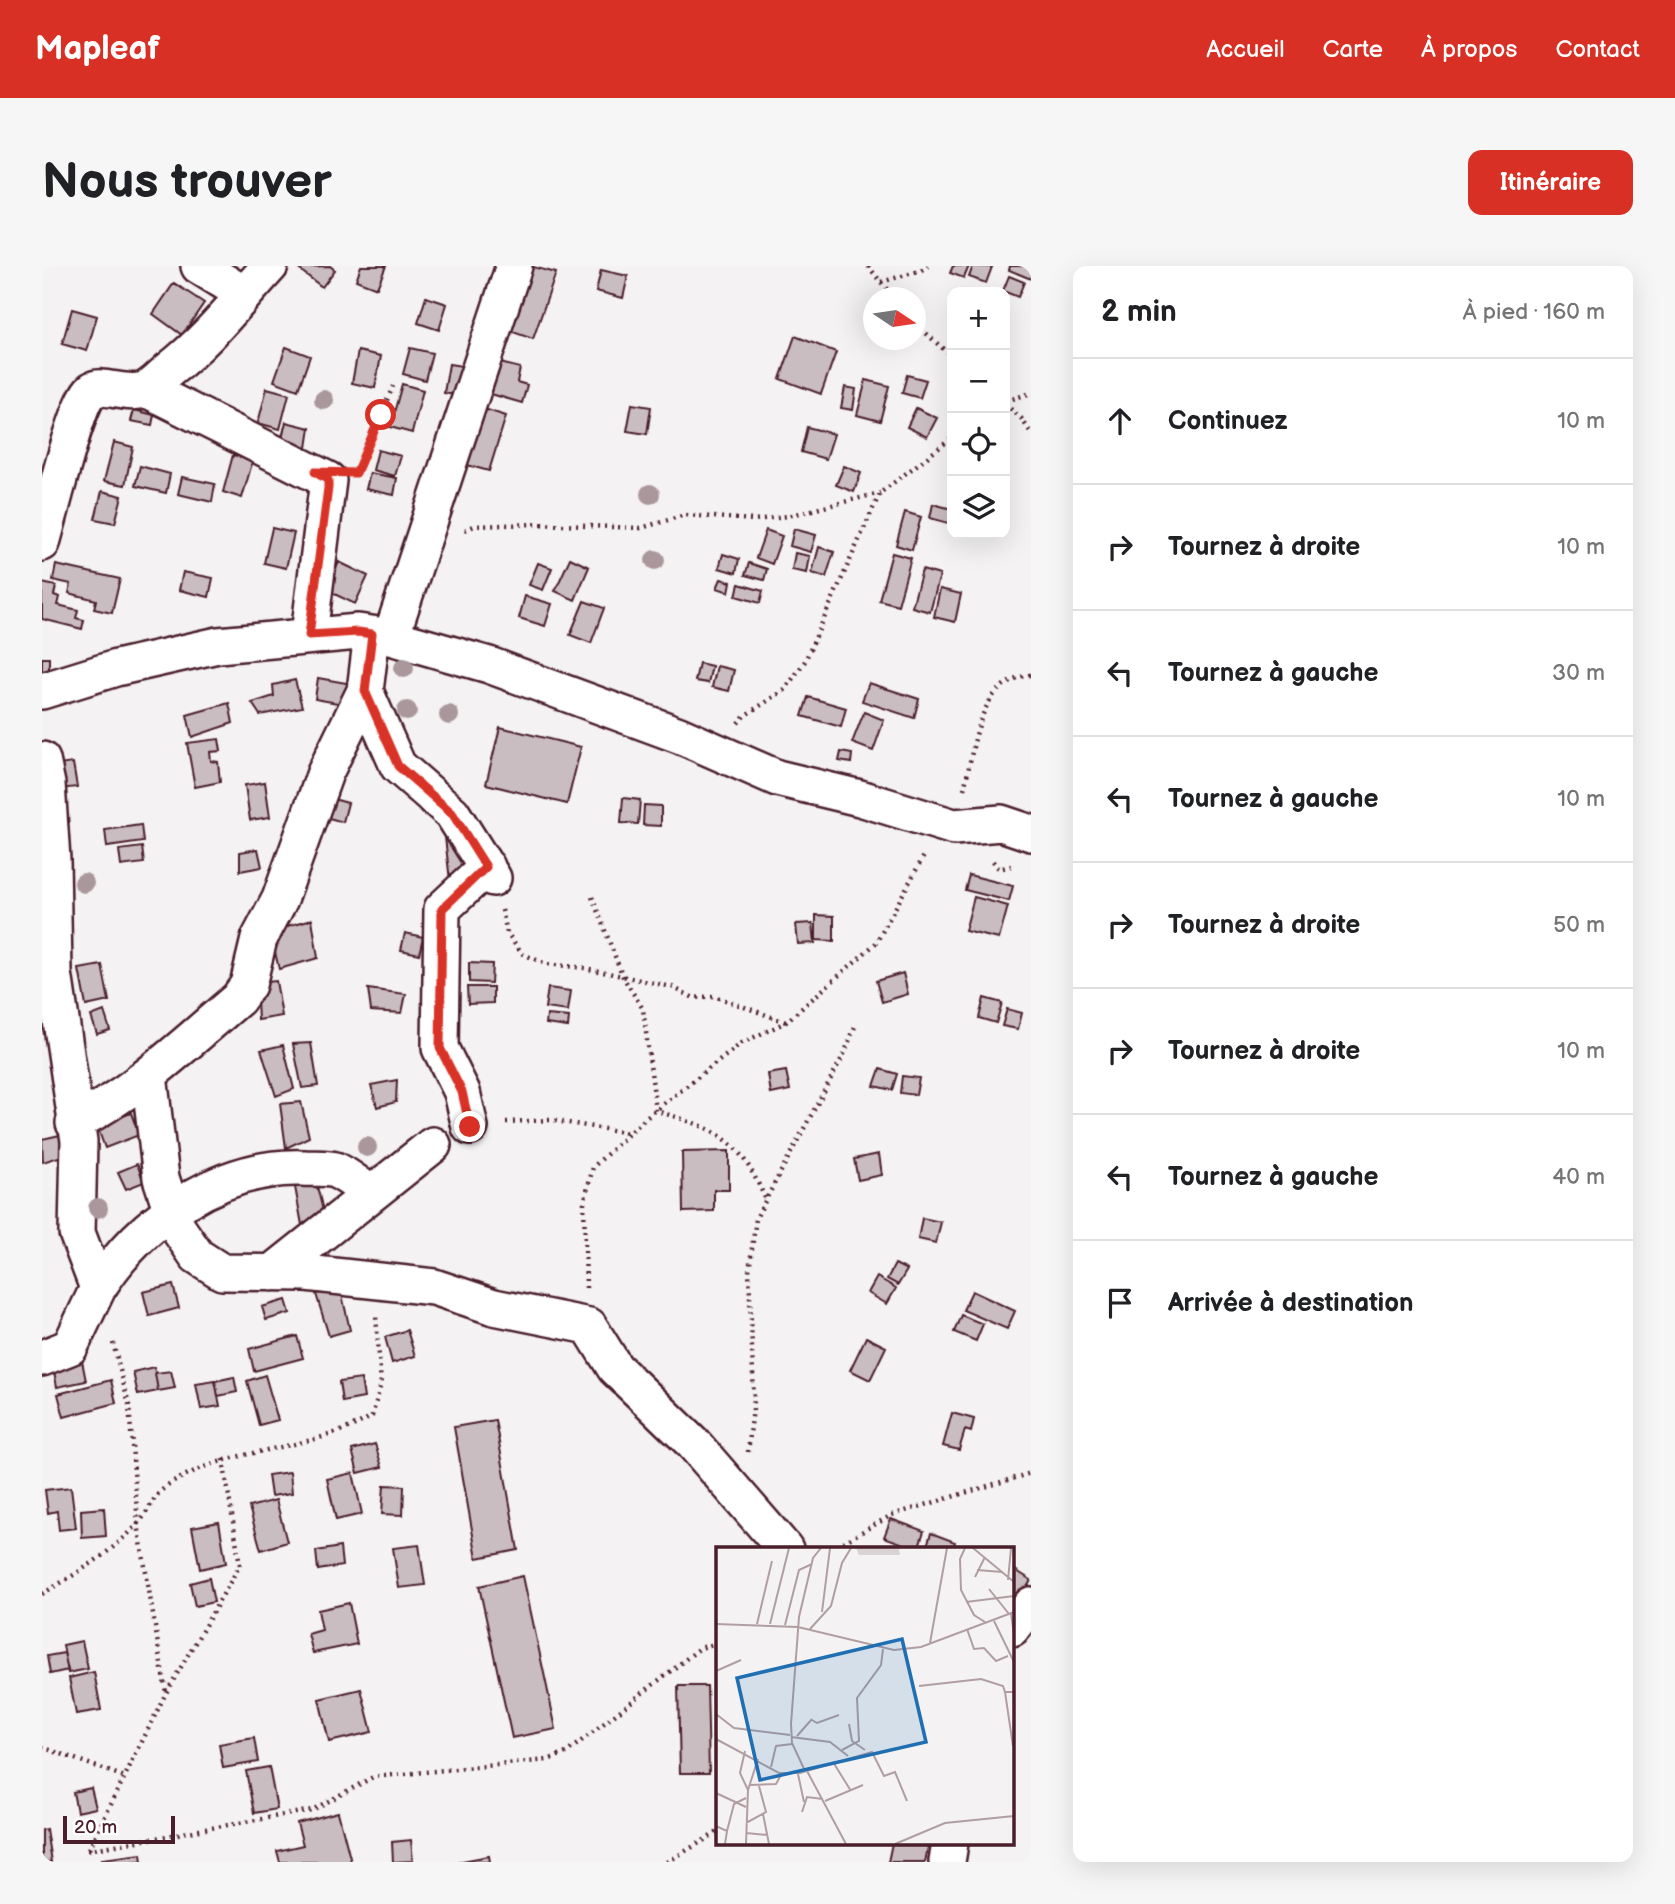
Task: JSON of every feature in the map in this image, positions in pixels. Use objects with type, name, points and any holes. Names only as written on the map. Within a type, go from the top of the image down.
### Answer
[{"type":"street","points":[[199,266],[244,293]]},
{"type":"street","points":[[42,543],[51,479],[85,399],[92,390],[102,387],[123,393],[146,389],[203,343],[270,266]]},
{"type":"street","points":[[74,1123],[96,1112],[149,1075],[238,999],[248,985],[259,939],[280,899],[325,773],[365,691],[382,636],[418,555],[514,266]]},
{"type":"street","points":[[146,389],[328,480],[309,635]]},
{"type":"street","points":[[42,691],[116,668],[218,645],[358,632],[382,636],[511,672],[716,751],[777,778],[860,798],[942,835],[1002,823],[1026,846]]},
{"type":"street","points":[[365,691],[398,766],[452,813],[490,872],[442,909],[440,1048],[462,1092],[470,1127]]},
{"type":"street","points":[[42,761],[47,784],[52,860],[48,974],[79,1141],[77,1233],[99,1288]]},
{"type":"street","points":[[149,1075],[161,1178],[177,1227],[197,1256],[222,1272],[374,1280],[434,1287],[494,1307],[589,1326],[615,1368],[693,1443],[783,1547]]},
{"type":"street","points":[[272,1273],[433,1144]]},
{"type":"street","points":[[42,1358],[70,1347],[99,1288],[117,1259],[172,1211],[207,1188],[273,1167],[334,1170],[371,1194]]},
{"type":"street","points":[[1014,1626],[1031,1605]]},
{"type":"street","points":[[947,1862],[950,1844]]},
{"type":"path","points":[[868,266],[885,287]]},
{"type":"path","points":[[881,282],[920,271],[928,266]]},
{"type":"path","points":[[926,334],[947,352]]},
{"type":"path","points":[[315,472],[356,473],[393,386]]},
{"type":"path","points":[[1010,400],[1031,393]]},
{"type":"path","points":[[1010,407],[1031,433]]},
{"type":"path","points":[[418,555],[474,526],[534,524],[641,528],[685,516],[754,520],[789,516],[880,493],[947,442]]},
{"type":"path","points":[[716,751],[744,716],[785,690],[804,661],[880,493]]},
{"type":"path","points":[[589,1326],[584,1203],[593,1167],[656,1111],[742,1043],[786,1022],[876,943],[942,835],[986,703],[996,689],[1005,683],[1031,675]]},
{"type":"path","points":[[990,859],[999,869],[1010,867],[1026,846]]},
{"type":"path","points":[[490,872],[507,933],[523,954],[546,964],[672,987],[694,998],[714,996],[786,1022]]},
{"type":"path","points":[[592,897],[623,977],[643,1009],[656,1111]]},
{"type":"path","points":[[748,1453],[754,1400],[749,1271],[756,1218],[856,1024]]},
{"type":"path","points":[[656,1111],[708,1128],[731,1142],[751,1166],[766,1199]]},
{"type":"path","points":[[470,1127],[550,1120],[630,1133]]},
{"type":"path","points":[[42,1594],[89,1567],[138,1524],[164,1488],[223,1459],[348,1430],[372,1416],[381,1384],[374,1280]]},
{"type":"path","points":[[99,1288],[129,1405],[138,1524],[166,1693]]},
{"type":"path","points":[[223,1459],[240,1565],[166,1693],[88,1850],[312,1810],[373,1777],[548,1760],[566,1753],[700,1648],[716,1644]]},
{"type":"path","points":[[835,1547],[892,1515],[1031,1473]]},
{"type":"path","points":[[42,1747],[125,1777]]},
{"type":"path","points":[[667,1862],[716,1833]]},
{"type":"building","points":[[330,266],[335,270],[322,287],[296,267]]},
{"type":"building","points":[[361,266],[386,266],[377,288],[356,280]]},
{"type":"building","points":[[529,266],[556,273],[533,339],[507,330]]},
{"type":"building","points":[[953,266],[969,266],[964,278],[950,273]]},
{"type":"building","points":[[973,266],[992,267],[986,283],[969,277]]},
{"type":"building","points":[[1010,266],[1031,266],[1031,279],[1009,270]]},
{"type":"building","points":[[601,270],[628,276],[623,298],[596,291]]},
{"type":"building","points":[[1009,276],[1024,282],[1018,297],[1010,294],[1010,287],[1005,287]]},
{"type":"building","points":[[174,283],[204,303],[182,335],[153,314]]},
{"type":"building","points":[[426,297],[447,304],[439,330],[418,323]]},
{"type":"building","points":[[72,309],[97,316],[87,351],[62,344]]},
{"type":"building","points":[[795,336],[836,352],[821,394],[780,379]]},
{"type":"building","points":[[286,347],[310,356],[298,390],[274,381]]},
{"type":"building","points":[[410,348],[432,353],[425,380],[403,374]]},
{"type":"building","points":[[358,351],[381,356],[375,388],[352,383]]},
{"type":"building","points":[[500,363],[520,368],[517,382],[527,385],[522,403],[491,394]]},
{"type":"building","points":[[449,364],[469,367],[464,397],[444,393]]},
{"type":"building","points":[[907,375],[926,380],[920,398],[902,393]]},
{"type":"building","points":[[866,380],[889,386],[880,421],[857,415]]},
{"type":"building","points":[[402,384],[423,390],[412,433],[390,427]]},
{"type":"building","points":[[845,387],[856,389],[853,410],[841,408]]},
{"type":"building","points":[[267,388],[289,394],[280,429],[258,423]]},
{"type":"building","points":[[632,404],[651,407],[647,434],[627,431]]},
{"type":"building","points":[[916,408],[937,418],[927,437],[907,427]]},
{"type":"building","points":[[484,409],[506,416],[489,471],[467,465]]},
{"type":"building","points":[[134,410],[154,415],[152,425],[131,421]]},
{"type":"building","points":[[286,422],[310,428],[305,461],[278,453]]},
{"type":"building","points":[[807,427],[834,434],[826,459],[801,452]]},
{"type":"building","points":[[114,442],[133,447],[125,485],[104,481]]},
{"type":"building","points":[[378,450],[401,456],[395,476],[373,470]]},
{"type":"building","points":[[233,455],[253,460],[242,498],[223,492]]},
{"type":"building","points":[[140,466],[170,474],[166,493],[135,486]]},
{"type":"building","points":[[844,466],[861,473],[854,492],[836,485]]},
{"type":"building","points":[[370,473],[397,478],[394,495],[366,489]]},
{"type":"building","points":[[182,477],[215,484],[212,502],[178,494]]},
{"type":"building","points":[[102,491],[122,496],[115,523],[95,519]]},
{"type":"building","points":[[933,504],[947,508],[947,523],[930,518]]},
{"type":"building","points":[[905,512],[921,517],[912,550],[896,545]]},
{"type":"building","points":[[272,528],[294,533],[286,568],[264,563]]},
{"type":"building","points":[[794,529],[816,535],[811,552],[790,546]]},
{"type":"building","points":[[766,530],[782,536],[772,564],[756,558]]},
{"type":"building","points":[[819,547],[834,552],[826,577],[812,573]]},
{"type":"building","points":[[795,553],[810,556],[807,573],[792,570]]},
{"type":"building","points":[[892,553],[911,558],[898,605],[879,600]]},
{"type":"building","points":[[723,554],[739,559],[736,573],[719,568]]},
{"type":"building","points":[[570,558],[589,567],[575,600],[555,591]]},
{"type":"building","points":[[339,562],[368,576],[355,604],[326,590]]},
{"type":"building","points":[[538,563],[552,568],[543,590],[529,585]]},
{"type":"building","points":[[749,563],[767,569],[764,580],[745,575]]},
{"type":"building","points":[[56,565],[120,579],[112,613],[94,609],[96,600],[69,593],[71,584],[53,580]]},
{"type":"building","points":[[922,570],[940,575],[930,612],[912,607]]},
{"type":"building","points":[[183,572],[213,578],[209,597],[179,590]]},
{"type":"building","points":[[721,579],[731,582],[729,592],[717,588]]},
{"type":"building","points":[[42,583],[56,586],[54,595],[60,597],[58,605],[78,610],[76,618],[84,620],[82,629],[42,619]]},
{"type":"building","points":[[739,584],[763,591],[760,603],[736,596]]},
{"type":"building","points":[[940,589],[961,594],[955,622],[934,617]]},
{"type":"building","points":[[525,596],[552,604],[545,626],[519,618]]},
{"type":"building","points":[[584,601],[604,608],[591,643],[570,635]]},
{"type":"building","points":[[42,658],[49,658],[49,672],[42,672]]},
{"type":"building","points":[[699,663],[712,666],[708,683],[695,681]]},
{"type":"building","points":[[717,666],[734,670],[729,691],[712,687]]},
{"type":"building","points":[[318,678],[352,684],[349,705],[315,699]]},
{"type":"building","points":[[295,680],[302,707],[260,715],[252,703],[274,696],[273,685]]},
{"type":"building","points":[[869,683],[919,699],[914,718],[862,701]]},
{"type":"building","points":[[808,697],[846,708],[841,727],[802,716]]},
{"type":"building","points":[[229,703],[233,723],[192,737],[187,715]]},
{"type":"building","points":[[864,712],[884,720],[873,751],[852,743]]},
{"type":"building","points":[[500,727],[581,747],[567,804],[486,784]]},
{"type":"building","points":[[219,739],[221,751],[210,752],[211,761],[218,762],[220,782],[195,787],[187,743]]},
{"type":"building","points":[[841,752],[852,754],[851,763],[839,761]]},
{"type":"building","points":[[73,763],[77,787],[52,790],[50,766]]},
{"type":"building","points":[[265,782],[270,817],[250,820],[245,785]]},
{"type":"building","points":[[623,798],[640,800],[638,824],[621,823]]},
{"type":"building","points":[[333,799],[348,803],[343,822],[329,818]]},
{"type":"building","points":[[644,805],[661,806],[661,826],[643,825]]},
{"type":"building","points":[[141,825],[143,842],[107,847],[105,830]]},
{"type":"building","points":[[460,835],[465,880],[450,881],[445,837]]},
{"type":"building","points":[[142,847],[144,863],[121,866],[119,850]]},
{"type":"building","points":[[258,849],[262,867],[240,871],[240,852]]},
{"type":"building","points":[[969,875],[1013,886],[1009,901],[965,890]]},
{"type":"building","points":[[974,897],[1008,906],[999,939],[965,931]]},
{"type":"building","points":[[816,915],[834,916],[834,941],[816,940]]},
{"type":"building","points":[[312,919],[318,958],[279,969],[270,931]]},
{"type":"building","points":[[813,923],[815,943],[798,944],[796,924]]},
{"type":"building","points":[[405,933],[423,937],[419,954],[401,950]]},
{"type":"building","points":[[469,963],[492,964],[491,983],[469,982]]},
{"type":"building","points":[[102,965],[109,1001],[86,1006],[79,969]]},
{"type":"building","points":[[903,973],[908,994],[882,1002],[876,981]]},
{"type":"building","points":[[276,981],[282,1016],[258,1020],[256,983]]},
{"type":"building","points":[[467,987],[493,987],[493,1003],[468,1004]]},
{"type":"building","points":[[548,988],[571,991],[568,1011],[545,1008]]},
{"type":"building","points":[[368,989],[406,994],[402,1013],[371,1011]]},
{"type":"building","points":[[984,998],[1002,1003],[996,1023],[979,1018]]},
{"type":"building","points":[[1007,1009],[1022,1013],[1018,1029],[1002,1026]]},
{"type":"building","points":[[104,1011],[110,1030],[97,1034],[91,1016]]},
{"type":"building","points":[[547,1015],[569,1017],[568,1027],[546,1024]]},
{"type":"building","points":[[311,1043],[318,1086],[302,1088],[293,1044]]},
{"type":"building","points":[[283,1045],[294,1089],[276,1096],[261,1050]]},
{"type":"building","points":[[880,1069],[897,1074],[892,1090],[874,1086]]},
{"type":"building","points":[[786,1071],[790,1090],[771,1094],[768,1074]]},
{"type":"building","points":[[902,1076],[919,1078],[916,1095],[900,1093]]},
{"type":"building","points":[[397,1080],[396,1102],[377,1107],[371,1085]]},
{"type":"building","points":[[301,1102],[309,1137],[286,1148],[280,1104]]},
{"type":"building","points":[[131,1113],[139,1135],[105,1148],[97,1126]]},
{"type":"building","points":[[60,1135],[62,1156],[43,1162],[42,1139]]},
{"type":"building","points":[[729,1151],[729,1190],[714,1190],[714,1211],[683,1212],[682,1152]]},
{"type":"building","points":[[879,1154],[882,1175],[858,1180],[854,1159]]},
{"type":"building","points":[[137,1164],[144,1182],[126,1189],[118,1172]]},
{"type":"building","points":[[315,1178],[324,1215],[302,1225],[295,1187]]},
{"type":"building","points":[[922,1218],[941,1222],[936,1243],[918,1239]]},
{"type":"building","points":[[895,1264],[907,1270],[898,1285],[887,1279]]},
{"type":"building","points":[[877,1277],[896,1288],[887,1304],[868,1293]]},
{"type":"building","points":[[173,1285],[179,1308],[149,1316],[143,1292]]},
{"type":"building","points":[[340,1286],[350,1330],[329,1336],[316,1294]]},
{"type":"building","points":[[972,1291],[1015,1311],[1007,1329],[963,1310]]},
{"type":"building","points":[[286,1300],[290,1313],[266,1320],[262,1307]]},
{"type":"building","points":[[961,1315],[983,1324],[976,1341],[954,1332]]},
{"type":"building","points":[[407,1330],[415,1356],[392,1363],[385,1337]]},
{"type":"building","points":[[297,1336],[303,1358],[254,1371],[249,1349]]},
{"type":"building","points":[[866,1337],[886,1347],[870,1380],[850,1370]]},
{"type":"building","points":[[82,1361],[86,1381],[57,1387],[53,1366]]},
{"type":"building","points":[[154,1367],[158,1391],[138,1395],[133,1372]]},
{"type":"building","points":[[171,1371],[175,1388],[158,1391],[155,1373]]},
{"type":"building","points":[[265,1375],[278,1420],[259,1425],[247,1381]]},
{"type":"building","points":[[234,1377],[237,1392],[218,1396],[215,1381]]},
{"type":"building","points":[[361,1379],[364,1398],[342,1402],[339,1382]]},
{"type":"building","points":[[111,1380],[116,1403],[64,1417],[58,1394]]},
{"type":"building","points":[[215,1381],[220,1406],[201,1409],[196,1384]]},
{"type":"building","points":[[952,1413],[974,1419],[971,1432],[965,1430],[959,1450],[943,1446]]},
{"type":"building","points":[[495,1420],[518,1550],[477,1558],[454,1427]]},
{"type":"building","points":[[375,1444],[382,1467],[358,1473],[352,1450]]},
{"type":"building","points":[[290,1472],[292,1493],[271,1496],[268,1475]]},
{"type":"building","points":[[353,1473],[362,1514],[336,1520],[327,1479]]},
{"type":"building","points":[[384,1485],[404,1486],[403,1515],[382,1514]]},
{"type":"building","points":[[71,1487],[76,1528],[59,1530],[57,1511],[48,1513],[45,1490]]},
{"type":"building","points":[[276,1500],[287,1542],[261,1550],[249,1507]]},
{"type":"building","points":[[104,1508],[106,1536],[82,1538],[81,1510]]},
{"type":"building","points":[[891,1519],[924,1531],[919,1547],[884,1537]]},
{"type":"building","points":[[219,1522],[226,1563],[200,1569],[192,1527]]},
{"type":"building","points":[[931,1533],[955,1542],[954,1547],[927,1547]]},
{"type":"building","points":[[419,1545],[425,1585],[399,1588],[393,1548]]},
{"type":"building","points":[[340,1547],[342,1566],[318,1570],[316,1551]]},
{"type":"building","points":[[1014,1569],[1031,1580],[1014,1612]]},
{"type":"building","points":[[523,1576],[556,1729],[512,1738],[479,1586]]},
{"type":"building","points":[[209,1578],[214,1602],[195,1606],[190,1583]]},
{"type":"building","points":[[349,1603],[357,1644],[313,1653],[308,1634],[322,1630],[318,1610]]},
{"type":"building","points":[[82,1641],[88,1669],[68,1673],[63,1645]]},
{"type":"building","points":[[64,1653],[68,1670],[50,1674],[47,1656]]},
{"type":"building","points":[[94,1672],[101,1710],[76,1714],[69,1678]]},
{"type":"building","points":[[678,1686],[707,1686],[709,1773],[680,1773]]},
{"type":"building","points":[[361,1689],[372,1732],[329,1742],[319,1699]]},
{"type":"building","points":[[254,1738],[258,1762],[223,1768],[219,1744]]},
{"type":"building","points":[[269,1767],[277,1809],[254,1813],[246,1771]]},
{"type":"building","points":[[91,1788],[96,1808],[77,1812],[73,1792]]},
{"type":"building","points":[[338,1812],[351,1862],[280,1862],[277,1851],[303,1845],[297,1823]]},
{"type":"building","points":[[46,1829],[51,1862],[42,1862],[42,1830]]},
{"type":"building","points":[[411,1840],[413,1861],[393,1862],[392,1842]]},
{"type":"building","points":[[892,1844],[929,1844],[925,1862],[888,1862]]},
{"type":"building","points":[[141,1854],[142,1862],[103,1862],[102,1859]]},
{"type":"building","points":[[489,1856],[490,1862],[457,1862]]},
{"type":"route","points":[[381,415],[376,433],[356,473],[315,472],[328,480],[328,488],[309,635],[358,632],[372,634],[365,691],[398,766],[452,813],[486,867],[442,909],[440,1048],[462,1092],[470,1127]]}]
